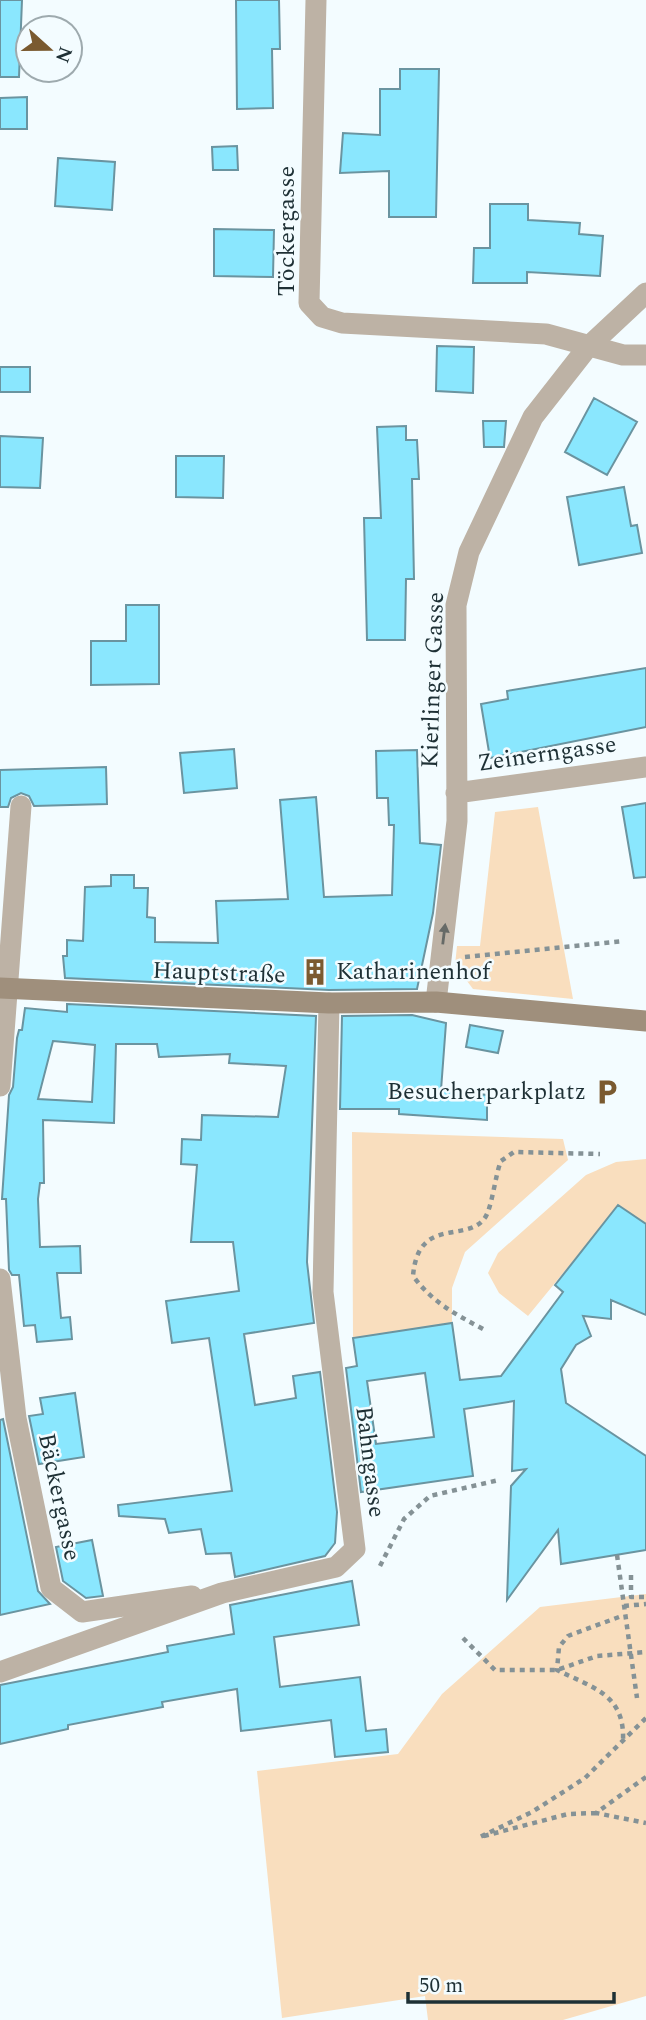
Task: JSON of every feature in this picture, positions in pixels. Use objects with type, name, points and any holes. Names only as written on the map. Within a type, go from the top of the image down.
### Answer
[{"type":"main road","name":"Hauptstraße","points":[[4,989],[329,1003],[436,1002],[646,1021]]},
{"type":"street","name":"Töckergasse","points":[[316,0],[309,303],[322,317],[342,323],[546,334],[587,348]]},
{"type":"street","name":"Kierlinger Gasse","points":[[436,1002],[457,821],[456,605],[469,552],[533,417],[587,348],[646,293]]},
{"type":"street","points":[[587,348],[624,355],[646,355]]},
{"type":"street","name":"Zeinerngasse","points":[[456,793],[646,767]]},
{"type":"street","points":[[0,1086],[4,989],[21,806]]},
{"type":"street","name":"Bahngasse","points":[[0,1672],[222,1593],[336,1567],[355,1549],[323,1292],[329,1003]]},
{"type":"street","name":"Bäckergasse","points":[[0,1279],[16,1418],[51,1588],[82,1612],[222,1593]]},
{"type":"path","points":[[440,962],[494,952],[624,941]]},
{"type":"path","points":[[483,1329],[442,1307],[426,1294],[413,1276],[414,1261],[424,1246],[435,1236],[477,1225],[486,1218],[500,1161],[514,1152],[600,1154]]},
{"type":"path","points":[[380,1566],[404,1519],[430,1496],[499,1480]]},
{"type":"path","points":[[617,1555],[636,1698]]},
{"type":"path","points":[[631,1575],[631,1597],[646,1597]]},
{"type":"path","points":[[624,1606],[646,1604]]},
{"type":"path","points":[[557,1670],[559,1647],[568,1636],[619,1617]]},
{"type":"path","points":[[463,1638],[495,1670],[557,1670],[597,1656],[646,1651]]},
{"type":"path","points":[[557,1670],[612,1699],[624,1720],[623,1742]]},
{"type":"path","points":[[646,1718],[585,1778],[532,1812],[480,1838],[568,1814],[596,1813],[646,1823]]},
{"type":"path","points":[[596,1813],[646,1777]]},
{"type":"shaded area","points":[[538,807],[573,999],[473,989],[455,965],[457,946],[480,946],[495,812]]},
{"type":"shaded area","points":[[352,1132],[563,1139],[568,1160],[465,1252],[452,1288],[452,1323],[353,1338]]},
{"type":"shaded area","points":[[646,1159],[646,1224],[618,1206],[528,1316],[499,1293],[488,1273],[498,1253],[586,1175],[616,1162]]},
{"type":"shaded area","points":[[646,1594],[646,1996],[563,2020],[428,2020],[425,1996],[282,2018],[257,1771],[398,1754],[442,1694],[540,1607]]},
{"type":"building","points":[[0,0],[22,0],[21,14],[14,14],[14,77],[0,77]]},
{"type":"building","points":[[236,0],[279,0],[280,49],[272,49],[273,108],[237,109]]},
{"type":"building","points":[[400,69],[439,69],[436,217],[389,217],[389,171],[340,173],[343,133],[380,135],[380,89],[400,89]]},
{"type":"building","points":[[27,97],[27,129],[0,129],[0,98]]},
{"type":"building","points":[[237,146],[238,170],[213,170],[212,147]]},
{"type":"building","points":[[58,158],[115,162],[112,210],[55,206]]},
{"type":"building","points":[[490,204],[528,204],[528,220],[580,223],[579,234],[603,236],[600,276],[527,272],[527,283],[473,283],[474,248],[490,248]]},
{"type":"building","points":[[214,229],[274,230],[273,277],[214,276]]},
{"type":"building","points":[[437,346],[474,347],[473,393],[436,391]]},
{"type":"building","points":[[0,367],[30,367],[30,392],[0,392]]},
{"type":"building","points":[[594,398],[637,422],[607,475],[565,452]]},
{"type":"building","points":[[483,421],[506,421],[504,447],[484,447]]},
{"type":"building","points":[[406,426],[406,440],[417,440],[419,479],[412,479],[414,579],[406,579],[405,640],[367,640],[364,518],[381,518],[377,427]]},
{"type":"building","points":[[0,436],[43,438],[40,488],[0,487]]},
{"type":"building","points":[[176,456],[224,456],[223,498],[176,497]]},
{"type":"building","points":[[624,487],[631,526],[637,525],[642,553],[579,565],[567,497]]},
{"type":"building","points":[[126,605],[159,605],[159,684],[91,685],[91,641],[126,641]]},
{"type":"building","points":[[646,668],[646,727],[490,758],[481,704],[508,699],[507,691]]},
{"type":"building","points":[[234,749],[237,788],[184,793],[180,753]]},
{"type":"building","points":[[417,750],[420,843],[441,845],[433,913],[417,989],[329,990],[65,978],[63,956],[67,956],[67,940],[83,941],[85,887],[111,886],[111,875],[134,875],[134,888],[148,888],[147,917],[155,918],[155,942],[218,943],[216,901],[288,899],[280,800],[316,797],[324,897],[392,895],[394,825],[389,825],[388,798],[377,798],[376,751]]},
{"type":"building","points":[[106,767],[107,804],[34,806],[29,796],[21,793],[11,798],[8,807],[0,807],[0,770]]},
{"type":"building","points":[[646,803],[646,877],[634,878],[622,807]]},
{"type":"building","points":[[67,1004],[316,1016],[307,1262],[314,1323],[244,1334],[255,1405],[296,1398],[293,1376],[320,1372],[337,1512],[335,1543],[325,1556],[235,1577],[231,1553],[206,1554],[201,1529],[169,1533],[165,1519],[119,1516],[118,1505],[232,1491],[209,1338],[172,1343],[166,1301],[239,1291],[233,1242],[191,1242],[197,1165],[181,1164],[182,1139],[201,1140],[202,1115],[278,1117],[286,1066],[229,1063],[230,1054],[159,1057],[157,1044],[116,1044],[114,1123],[43,1120],[44,1183],[40,1183],[38,1199],[40,1247],[80,1246],[81,1273],[57,1273],[61,1318],[70,1317],[72,1339],[37,1342],[35,1325],[24,1326],[19,1275],[12,1275],[9,1270],[6,1199],[2,1199],[9,1095],[13,1087],[17,1038],[19,1030],[22,1030],[25,1008],[67,1012]],"holes":[[[53,1041],[95,1045],[92,1102],[38,1099]]]},
{"type":"building","points":[[412,1015],[446,1023],[441,1090],[487,1095],[487,1120],[399,1114],[399,1109],[340,1109],[342,1016]]},
{"type":"building","points":[[470,1025],[503,1031],[498,1053],[466,1047]]},
{"type":"building","points":[[618,1205],[646,1224],[646,1315],[611,1300],[611,1319],[583,1316],[591,1336],[576,1345],[561,1369],[566,1403],[646,1456],[646,1550],[561,1564],[558,1530],[507,1600],[511,1486],[526,1469],[512,1471],[514,1401],[464,1409],[473,1476],[361,1492],[346,1368],[357,1366],[353,1338],[452,1323],[460,1380],[501,1376],[563,1292],[555,1285]],"holes":[[[425,1373],[434,1437],[376,1444],[367,1381]]]},
{"type":"building","points":[[75,1393],[84,1457],[39,1464],[29,1416],[43,1414],[40,1398]]},
{"type":"building","points":[[3,1419],[38,1591],[50,1604],[0,1615],[0,1420]]},
{"type":"building","points":[[92,1540],[103,1596],[86,1598],[63,1581],[56,1547]]},
{"type":"building","points":[[352,1581],[359,1625],[274,1637],[280,1687],[360,1677],[366,1731],[386,1729],[388,1752],[335,1757],[331,1720],[241,1731],[237,1689],[162,1702],[163,1707],[68,1725],[68,1729],[0,1744],[0,1685],[168,1652],[167,1646],[234,1634],[230,1605]]},
{"type":"place","name":"Katharinenhof","points":[[315,972]]},
{"type":"place","name":"Besucherparkplatz","points":[[607,1092]]}]
